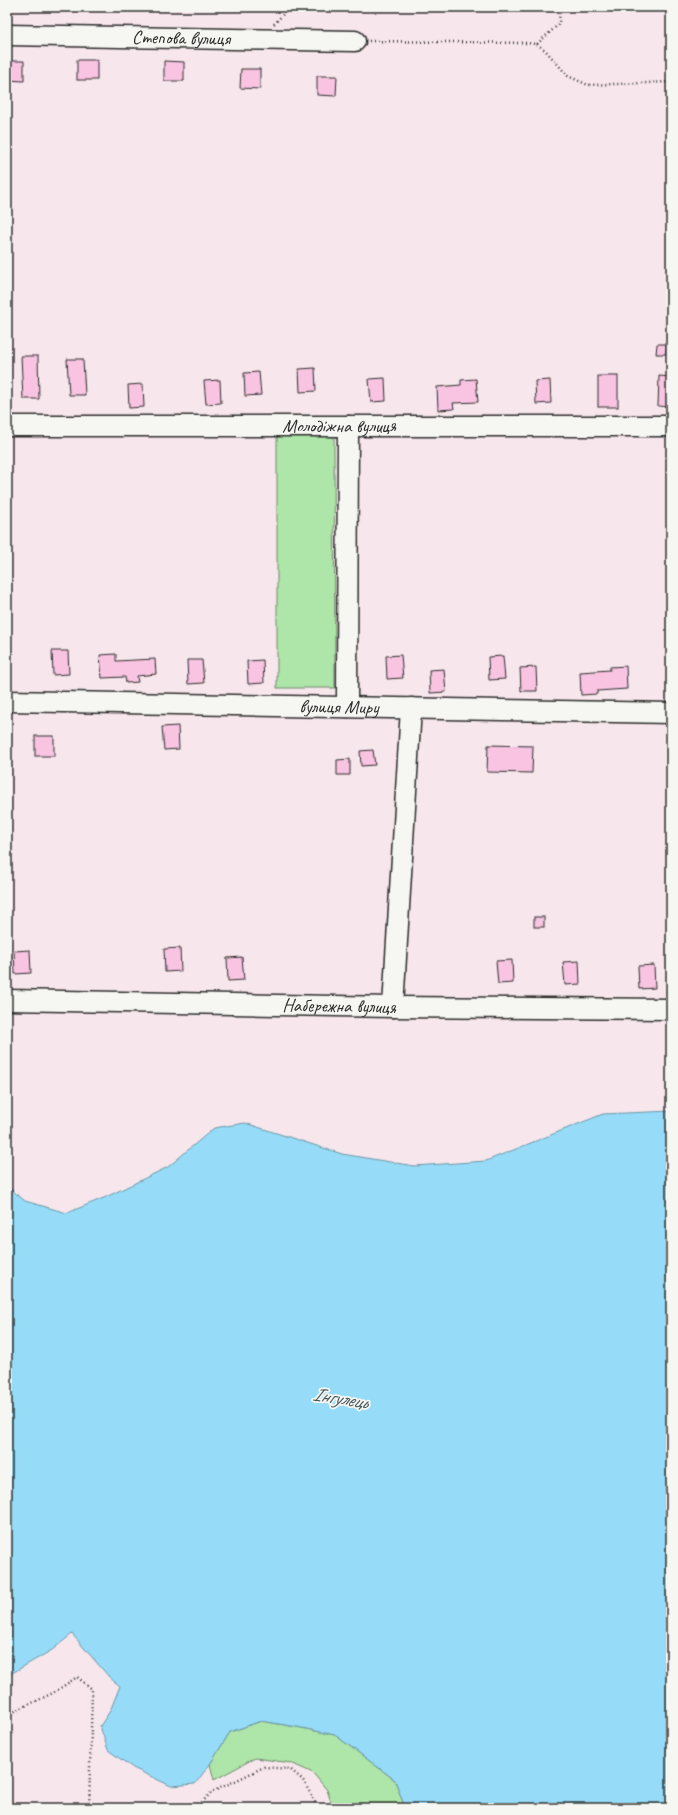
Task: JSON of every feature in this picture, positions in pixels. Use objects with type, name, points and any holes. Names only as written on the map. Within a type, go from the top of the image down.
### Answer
[{"type":"street","name":"Степова вулиця","points":[[7,35],[355,41]]},
{"type":"street","name":"Молодіжна вулиця","points":[[7,426],[671,426]]},
{"type":"street","points":[[347,707],[348,426]]},
{"type":"street","name":"вулиця Миру","points":[[7,701],[671,713]]},
{"type":"street","points":[[393,1007],[411,708]]},
{"type":"street","name":"Набережна вулиця","points":[[7,1000],[393,1007],[671,1009]]},
{"type":"path","points":[[537,44],[559,24],[560,7]]},
{"type":"path","points":[[355,41],[537,44],[546,51],[568,76],[588,85],[671,82]]},
{"type":"path","points":[[7,1712],[11,1713],[53,1693],[77,1677],[92,1689],[89,1808]]},
{"type":"path","points":[[196,1808],[212,1792],[264,1767],[290,1769],[303,1780],[318,1808]]},
{"type":"green space","points":[[277,435],[334,435],[335,688],[277,688]]},
{"type":"green space","points":[[261,1721],[335,1735],[395,1780],[405,1808],[333,1808],[327,1790],[313,1773],[291,1763],[255,1758],[214,1780],[210,1764],[230,1732]]},
{"type":"water","name":"Інгулець","points":[[671,1111],[671,1808],[405,1808],[395,1780],[335,1735],[261,1721],[230,1732],[210,1764],[195,1784],[171,1786],[133,1768],[108,1750],[100,1726],[110,1711],[120,1686],[110,1678],[72,1634],[52,1650],[7,1676],[7,1186],[25,1201],[67,1213],[106,1197],[168,1167],[214,1128],[245,1123],[342,1154],[414,1166],[486,1161],[603,1114]]},
{"type":"building","points":[[77,60],[97,60],[97,80],[77,80]]},
{"type":"building","points":[[7,61],[24,61],[24,81],[7,80]]},
{"type":"building","points":[[164,61],[184,62],[184,81],[164,81]]},
{"type":"building","points":[[241,69],[260,69],[260,89],[240,88]]},
{"type":"building","points":[[317,76],[337,76],[336,96],[317,95]]},
{"type":"building","points":[[657,344],[667,344],[666,354],[656,354]]},
{"type":"building","points":[[21,356],[38,356],[39,399],[23,399]]},
{"type":"building","points":[[67,359],[83,359],[85,395],[69,395]]},
{"type":"building","points":[[315,368],[316,391],[300,392],[299,369]]},
{"type":"building","points":[[259,372],[261,395],[245,396],[244,373]]},
{"type":"building","points":[[598,376],[618,376],[618,407],[598,407]]},
{"type":"building","points":[[659,376],[671,377],[671,407],[658,406]]},
{"type":"building","points":[[385,378],[386,401],[371,402],[369,379]]},
{"type":"building","points":[[476,379],[478,402],[453,403],[454,409],[438,410],[437,387],[461,385],[461,380]]},
{"type":"building","points":[[220,380],[221,403],[206,404],[204,381]]},
{"type":"building","points":[[550,380],[551,403],[536,404],[535,381]]},
{"type":"building","points":[[143,384],[144,407],[129,408],[128,385]]},
{"type":"building","points":[[52,651],[68,651],[69,674],[53,675]]},
{"type":"building","points":[[116,654],[116,661],[155,659],[156,674],[137,676],[138,682],[126,683],[125,677],[102,678],[100,655]]},
{"type":"building","points":[[401,655],[403,678],[387,679],[386,656]]},
{"type":"building","points":[[503,656],[505,679],[489,680],[488,657]]},
{"type":"building","points":[[187,660],[202,660],[204,683],[188,684]]},
{"type":"building","points":[[263,660],[264,683],[248,684],[247,661]]},
{"type":"building","points":[[626,666],[627,689],[597,691],[597,694],[581,695],[580,672],[610,670],[610,667]]},
{"type":"building","points":[[536,667],[537,691],[521,691],[520,668]]},
{"type":"building","points":[[444,669],[446,692],[430,693],[429,670]]},
{"type":"building","points":[[178,726],[179,749],[164,750],[162,727]]},
{"type":"building","points":[[35,736],[54,736],[54,756],[35,756]]},
{"type":"building","points":[[488,745],[533,746],[532,773],[487,772]]},
{"type":"building","points":[[373,750],[375,765],[361,766],[360,751]]},
{"type":"building","points":[[350,759],[350,775],[337,775],[337,760]]},
{"type":"building","points":[[534,917],[544,917],[544,927],[534,927]]},
{"type":"building","points":[[180,948],[181,971],[165,972],[164,949]]},
{"type":"building","points":[[30,950],[31,973],[15,974],[14,951]]},
{"type":"building","points":[[242,957],[244,980],[228,981],[227,958]]},
{"type":"building","points":[[512,960],[513,983],[498,984],[496,961]]},
{"type":"building","points":[[579,961],[580,984],[565,985],[563,962]]},
{"type":"building","points":[[654,965],[655,988],[639,989],[638,966]]}]
